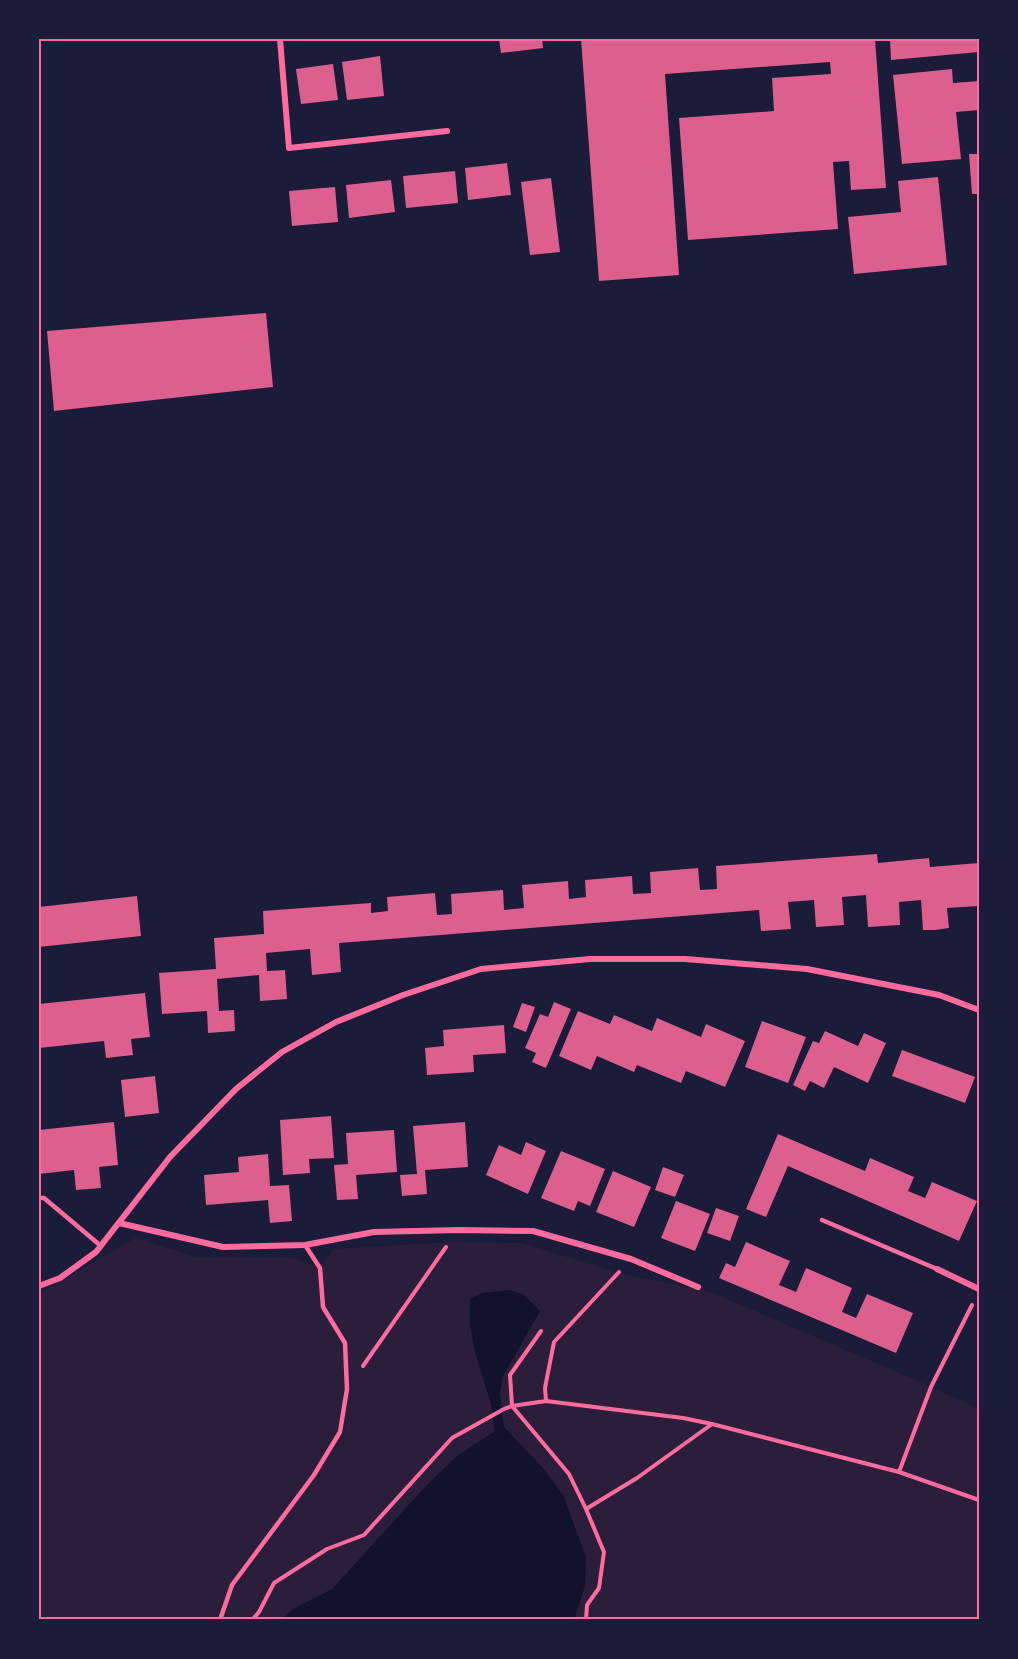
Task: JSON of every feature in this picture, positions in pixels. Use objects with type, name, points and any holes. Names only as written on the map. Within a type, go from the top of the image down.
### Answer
[{"type":"street","points":[[280,39],[289,148],[447,131]]},
{"type":"street","points":[[39,1286],[60,1278],[96,1252],[170,1157],[236,1089],[282,1052],[336,1022],[403,995],[480,969],[591,959],[685,959],[785,967],[807,969],[939,995],[979,1010]]},
{"type":"street","points":[[119,1223],[223,1247],[305,1245],[374,1232],[459,1230],[532,1232],[631,1259],[698,1287]]},
{"type":"street","points":[[937,1269],[979,1288]]},
{"type":"lane","points":[[39,1198],[44,1198],[101,1246]]},
{"type":"lane","points":[[822,1220],[937,1269]]},
{"type":"lane","points":[[220,1620],[232,1585],[314,1475],[340,1432],[347,1389],[345,1343],[323,1307],[320,1268],[305,1245]]},
{"type":"path","points":[[347,1389],[459,1230]]},
{"type":"path","points":[[546,1401],[545,1388],[554,1342],[631,1259]]},
{"type":"path","points":[[899,1472],[931,1387],[974,1302]]},
{"type":"path","points":[[541,1330],[510,1375],[512,1406],[569,1474],[604,1552],[599,1588],[587,1605],[586,1620]]},
{"type":"path","points":[[252,1620],[259,1612],[274,1583],[327,1549],[364,1535],[452,1438],[504,1408],[512,1406],[546,1401],[683,1418],[899,1472],[979,1500]]},
{"type":"path","points":[[586,1509],[637,1478],[712,1424]]},
{"type":"path","points":[[259,1612],[259,1620]]},
{"type":"shaded area","points":[[135,1238],[197,1257],[292,1258],[320,1268],[333,1249],[452,1242],[523,1243],[618,1273],[711,1292],[979,1409],[979,1620],[39,1620],[39,1294]],"holes":[[[346,1420],[344,1436],[234,1589],[226,1610],[234,1588],[343,1435]]]},
{"type":"shaded area","points":[[510,1290],[524,1295],[540,1311],[503,1376],[500,1393],[504,1427],[543,1468],[563,1495],[586,1557],[585,1586],[574,1620],[281,1620],[293,1609],[332,1589],[426,1486],[457,1456],[495,1431],[491,1404],[475,1352],[470,1325],[470,1299],[482,1293]]},
{"type":"building","points":[[499,39],[542,39],[543,48],[501,53]]},
{"type":"building","points":[[581,39],[875,39],[886,188],[851,190],[849,161],[833,162],[838,229],[688,240],[679,118],[774,111],[772,78],[831,74],[830,62],[665,74],[679,275],[599,281]]},
{"type":"building","points":[[890,39],[979,39],[979,52],[891,60]]},
{"type":"building","points":[[380,56],[384,96],[347,100],[342,62]]},
{"type":"building","points":[[333,64],[338,100],[301,104],[296,69]]},
{"type":"building","points":[[952,69],[953,83],[979,81],[979,110],[956,112],[961,159],[902,164],[893,75]]},
{"type":"building","points":[[969,154],[979,154],[979,194],[972,194]]},
{"type":"building","points":[[507,163],[511,195],[468,200],[465,168]]},
{"type":"building","points":[[455,171],[458,203],[406,208],[403,176]]},
{"type":"building","points":[[938,177],[947,265],[854,274],[848,217],[901,212],[898,181]]},
{"type":"building","points":[[551,178],[560,252],[530,255],[521,182]]},
{"type":"building","points":[[391,180],[395,212],[349,218],[346,185]]},
{"type":"building","points":[[335,187],[338,222],[292,226],[289,191]]},
{"type":"building","points":[[266,313],[273,387],[54,411],[47,331]]},
{"type":"building","points":[[877,854],[878,863],[929,858],[930,867],[979,863],[979,906],[947,908],[949,928],[935,930],[923,930],[921,900],[899,902],[900,925],[868,927],[866,895],[842,897],[844,925],[816,927],[814,900],[788,902],[791,929],[761,931],[759,910],[339,943],[341,972],[312,975],[310,949],[266,953],[267,971],[285,970],[287,999],[260,1001],[259,975],[217,979],[219,1011],[234,1010],[235,1031],[208,1033],[207,1011],[162,1014],[159,973],[216,969],[214,938],[264,934],[263,911],[371,903],[371,913],[388,911],[387,897],[435,893],[437,915],[452,914],[451,894],[503,890],[504,910],[524,908],[522,885],[568,881],[569,899],[586,897],[585,880],[632,876],[633,894],[651,893],[650,872],[698,868],[700,890],[717,889],[716,866]]},
{"type":"building","points":[[137,896],[141,936],[39,947],[39,907]]},
{"type":"building","points":[[145,993],[150,1037],[131,1039],[133,1055],[106,1058],[104,1041],[39,1048],[39,1004]]},
{"type":"building","points":[[554,1002],[571,1009],[546,1068],[532,1062],[536,1053],[525,1048],[540,1014],[548,1017]]},
{"type":"building","points":[[522,1003],[535,1007],[526,1032],[513,1027]]},
{"type":"building","points":[[578,1011],[610,1024],[614,1015],[652,1031],[657,1018],[701,1037],[706,1024],[745,1041],[725,1087],[686,1071],[681,1083],[637,1065],[634,1072],[597,1056],[591,1070],[559,1056]]},
{"type":"building","points":[[762,1021],[806,1037],[788,1083],[745,1067]]},
{"type":"building","points":[[504,1025],[506,1053],[473,1055],[474,1072],[427,1075],[425,1048],[444,1046],[443,1030]]},
{"type":"building","points":[[825,1031],[858,1046],[864,1033],[886,1043],[868,1083],[834,1067],[824,1088],[810,1081],[805,1091],[793,1085],[813,1041],[819,1043]]},
{"type":"building","points":[[902,1050],[975,1077],[965,1103],[892,1076]]},
{"type":"building","points":[[155,1076],[159,1113],[125,1117],[121,1080]]},
{"type":"building","points":[[331,1116],[334,1158],[309,1159],[310,1173],[283,1175],[280,1120]]},
{"type":"building","points":[[114,1122],[118,1165],[99,1167],[101,1188],[76,1190],[74,1170],[39,1174],[39,1130]]},
{"type":"building","points":[[465,1122],[468,1167],[425,1170],[427,1194],[402,1196],[400,1175],[417,1174],[413,1126]]},
{"type":"building","points":[[394,1130],[397,1172],[356,1175],[358,1199],[337,1200],[334,1165],[348,1164],[346,1133]]},
{"type":"building","points":[[778,1134],[865,1171],[870,1158],[914,1177],[908,1191],[925,1198],[932,1182],[977,1201],[959,1241],[788,1166],[766,1217],[746,1209]]},
{"type":"building","points":[[526,1142],[546,1151],[528,1194],[486,1175],[499,1145],[521,1155]]},
{"type":"building","points":[[561,1151],[605,1169],[590,1206],[578,1201],[574,1211],[541,1198]]},
{"type":"building","points":[[268,1154],[270,1186],[289,1185],[292,1221],[270,1223],[268,1200],[206,1205],[204,1175],[239,1172],[238,1157]]},
{"type":"building","points":[[663,1167],[684,1175],[675,1197],[655,1190]]},
{"type":"building","points":[[613,1171],[651,1187],[634,1227],[596,1212]]},
{"type":"building","points":[[676,1201],[710,1214],[695,1251],[661,1238]]},
{"type":"building","points":[[716,1208],[739,1216],[730,1241],[707,1233]]},
{"type":"building","points":[[746,1242],[790,1261],[779,1285],[796,1292],[806,1268],[852,1288],[842,1312],[856,1318],[867,1294],[913,1313],[896,1353],[719,1278],[726,1263],[735,1267]]}]
